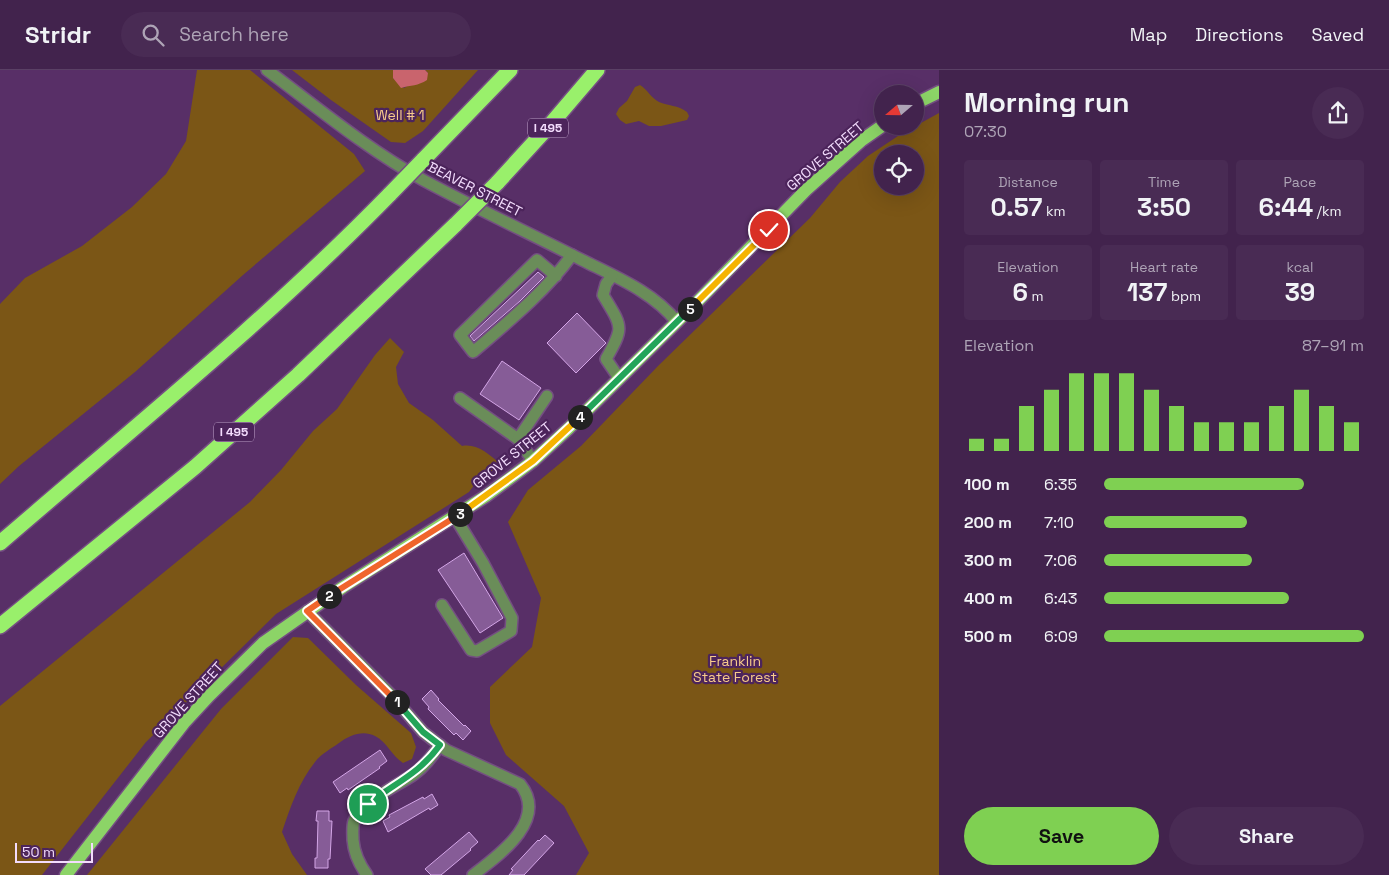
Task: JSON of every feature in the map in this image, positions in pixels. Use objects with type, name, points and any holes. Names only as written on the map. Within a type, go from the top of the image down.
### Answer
[{"type":"highway","points":[[0,543],[269,310],[346,240],[510,70]]},
{"type":"highway","name":"I 495","points":[[0,626],[195,467],[298,375],[497,183],[550,126],[598,70]]},
{"type":"main road","points":[[924,100],[939,92]]},
{"type":"main road","name":"GROVE STREET","points":[[66,875],[184,723],[208,696],[263,643],[307,611],[455,517],[533,461],[566,432],[677,322],[806,190],[874,132]]},
{"type":"street","name":"BEAVER STREET","points":[[267,70],[340,126],[393,163],[430,184],[654,298],[667,309],[677,322]]},
{"type":"street","points":[[556,276],[536,260],[460,335],[472,352],[533,300],[556,276],[572,255]]},
{"type":"street","points":[[612,276],[606,284],[603,295],[619,322],[618,336],[606,359],[619,378]]},
{"type":"street","points":[[518,439],[547,396]]},
{"type":"street","points":[[460,398],[518,439],[533,461]]},
{"type":"street","points":[[442,604],[471,650],[477,651],[510,631],[512,618],[484,564],[455,517]]},
{"type":"street","points":[[307,611],[393,697],[423,732],[446,750],[520,784],[528,795],[529,813],[517,835],[497,856],[473,875]]},
{"type":"street","points":[[367,875],[354,850],[354,820],[368,804],[414,774],[429,760],[440,745]]},
{"type":"green space","points":[[197,70],[250,70],[354,154],[365,171],[243,275],[135,372],[19,466],[0,484],[0,304],[25,278],[82,246],[132,207],[166,174],[186,141]]},
{"type":"green space","name":"Well # 1","points":[[292,70],[393,70],[393,78],[404,88],[428,73],[425,70],[478,70],[423,131],[405,143],[391,142]]},
{"type":"green space","points":[[640,85],[659,102],[687,112],[689,116],[687,120],[661,126],[649,126],[639,121],[626,124],[620,120],[616,114],[619,108],[627,101],[635,87]]},
{"type":"green space","name":"Franklin State Forest","points":[[939,113],[939,875],[576,875],[589,853],[564,806],[506,755],[490,723],[490,687],[532,647],[541,598],[508,522],[528,490],[581,446],[658,366],[810,218],[840,182],[868,156],[874,152],[874,195],[924,195],[924,145],[884,145],[900,135],[924,135],[924,121]]},
{"type":"green space","points":[[390,338],[404,352],[396,367],[398,384],[409,403],[433,420],[462,446],[472,446],[491,456],[498,462],[494,470],[480,477],[469,492],[276,614],[146,742],[42,875],[0,875],[0,706],[250,502],[281,470],[313,431],[337,409],[375,355]]},
{"type":"green space","points":[[293,637],[308,638],[356,685],[411,733],[416,747],[412,759],[403,763],[379,739],[366,733],[348,738],[317,759],[300,787],[282,832],[292,854],[307,875],[87,875],[221,709]]},
{"type":"shaded area","points":[[393,70],[425,70],[428,73],[427,80],[401,88],[393,78]]},
{"type":"building","points":[[538,272],[544,277],[520,301],[474,341],[470,336]]},
{"type":"building","points":[[577,313],[606,343],[576,373],[547,343]]},
{"type":"building","points":[[502,361],[541,388],[519,420],[480,394]]},
{"type":"building","points":[[464,553],[503,618],[480,633],[438,570]]},
{"type":"building","points":[[431,690],[438,700],[471,731],[463,740],[456,733],[454,735],[428,709],[429,707],[422,699]]},
{"type":"building","points":[[380,750],[387,761],[348,790],[347,788],[340,793],[333,782]]},
{"type":"building","points":[[432,794],[438,805],[430,810],[429,808],[388,832],[383,821],[390,817],[389,815]]},
{"type":"building","points":[[317,811],[329,811],[329,821],[332,821],[328,868],[315,868],[315,858],[317,858]]},
{"type":"building","points":[[469,832],[478,842],[471,850],[441,875],[431,875],[425,869]]},
{"type":"building","points":[[545,835],[554,843],[524,875],[509,875],[513,870],[511,869]]},
{"type":"route","points":[[368,804],[414,774],[429,760],[440,745],[423,732],[393,697],[307,611],[467,509],[533,461],[569,428],[769,230]]}]
